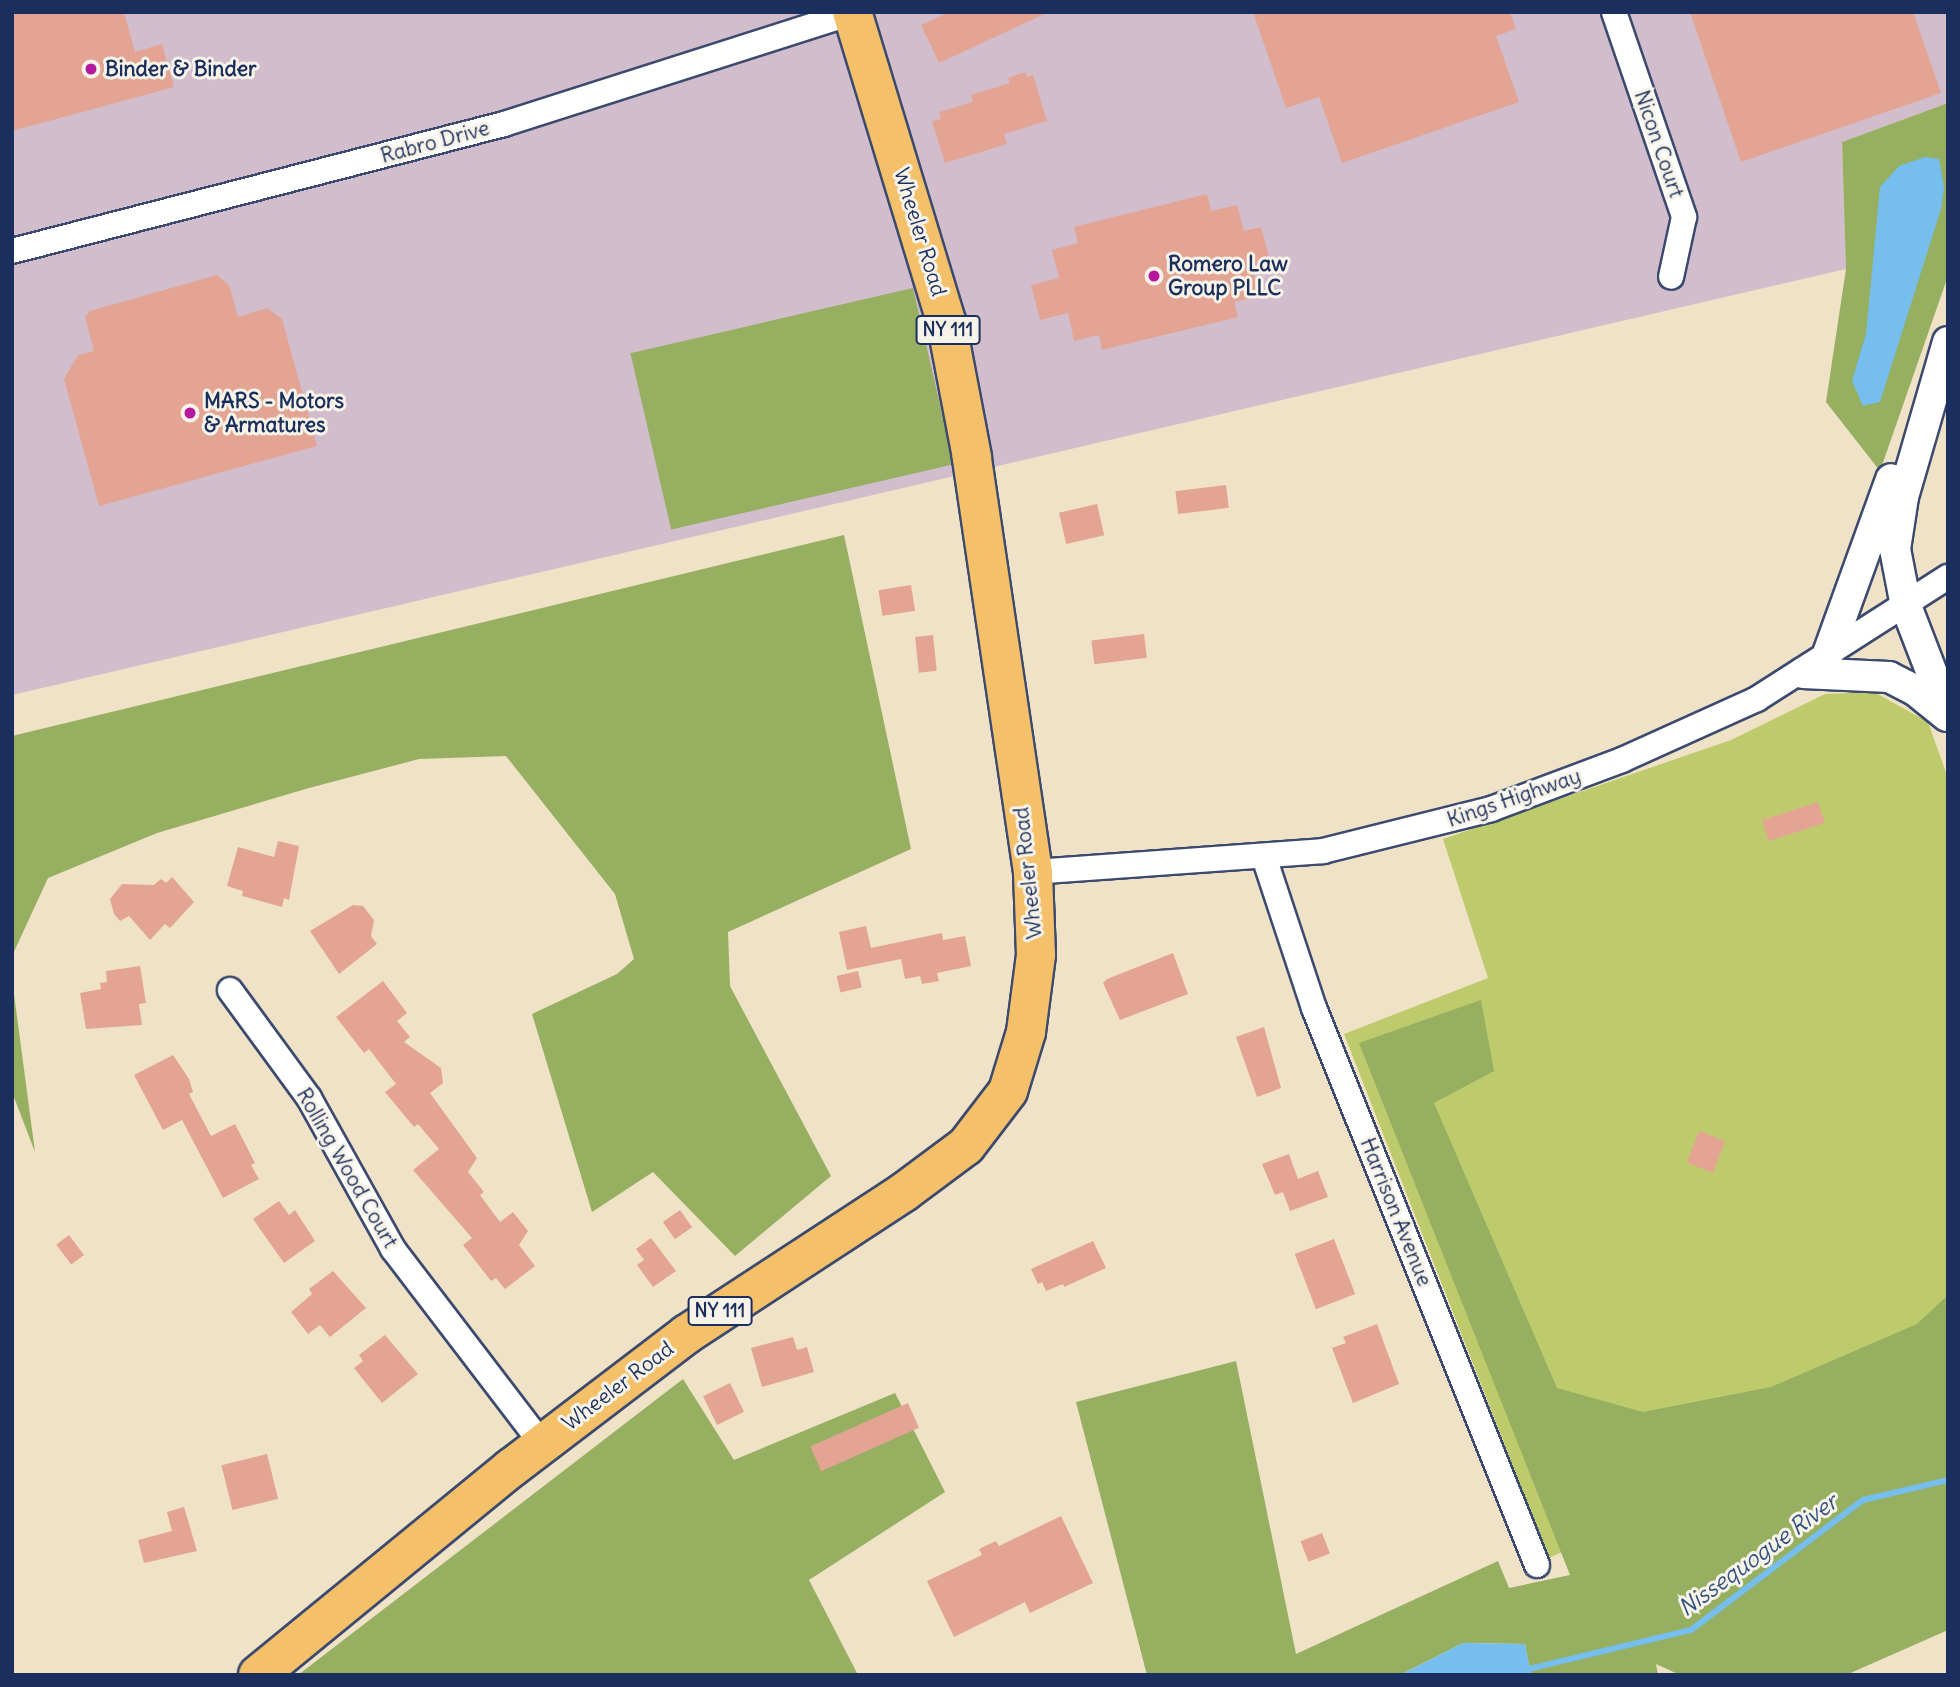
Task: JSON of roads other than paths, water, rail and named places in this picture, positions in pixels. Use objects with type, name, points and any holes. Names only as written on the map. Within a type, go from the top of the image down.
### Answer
[{"type":"main road","name":"Wheeler Road","points":[[258,1675],[542,1444],[687,1334],[904,1192],[965,1146],[1007,1091],[1026,1032],[1036,955],[1033,872],[972,457],[946,321],[852,13]]},
{"type":"street","name":"Nicon Court","points":[[1614,12],[1684,217],[1671,277]]},
{"type":"street","name":"Rabro Drive","points":[[12,251],[504,124],[852,13]]},
{"type":"street","points":[[1948,341],[1932,390],[1896,533],[1896,568],[1906,606],[1948,716]]},
{"type":"street","points":[[1932,390],[1900,453],[1814,666],[1889,677],[1915,690],[1948,716]]},
{"type":"street","name":"Kings Highway","points":[[1033,872],[1172,859],[1264,857],[1383,838],[1515,801],[1727,715],[1814,666],[1948,577]]},
{"type":"street","name":"Harrison Avenue","points":[[1264,857],[1314,1008],[1536,1565]]},
{"type":"street","name":"Rolling Wood Court","points":[[230,990],[309,1098],[393,1250],[542,1444]]},
{"type":"water","points":[[1925,157],[1939,159],[1944,187],[1941,209],[1880,402],[1863,406],[1852,381],[1866,334],[1880,187],[1899,166]]},
{"type":"water","points":[[1463,1643],[1525,1644],[1531,1675],[1400,1675]]},
{"type":"waterway","name":"Nissequogue River","points":[[1524,1670],[1691,1630],[1863,1500],[1948,1480]]},
{"type":"place","name":"Binder & Binder","points":[[91,69]]},
{"type":"place","name":"Romero Law Group PLLC","points":[[1154,276]]},
{"type":"place","name":"MARS - Motors & Armatures","points":[[190,413]]}]
